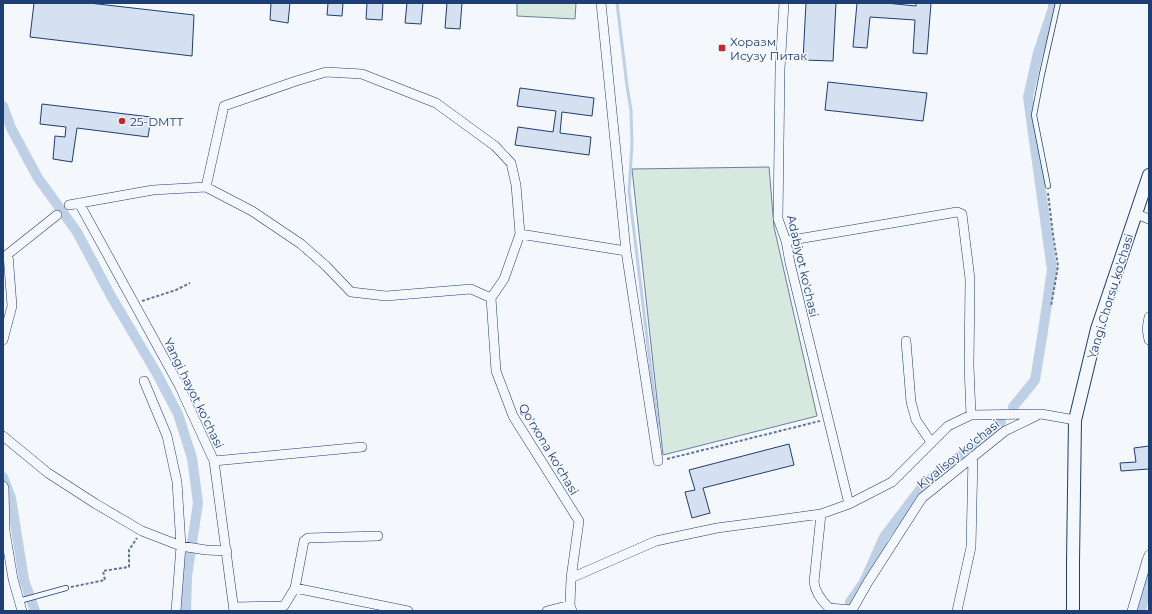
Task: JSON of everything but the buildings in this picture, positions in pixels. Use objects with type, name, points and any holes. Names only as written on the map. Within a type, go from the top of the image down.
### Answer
[{"type":"main road","name":"Yangi Chorsu ko'chasi","points":[[1073,611],[1075,420],[1097,329],[1149,175]]},
{"type":"street","points":[[602,3],[626,251],[658,461]]},
{"type":"street","name":"Adabiyot ko'chasi","points":[[784,3],[780,69],[778,219],[786,241],[790,263],[849,504]]},
{"type":"street","points":[[69,205],[153,190],[206,187],[252,211],[301,244],[326,266],[351,292],[386,296],[471,289],[491,298],[504,279],[520,234],[516,185],[511,163],[495,146],[436,103],[362,74],[326,72],[224,106],[206,187]]},
{"type":"street","name":"Yangi hayot ko'chasi","points":[[79,203],[179,385],[214,461],[234,609]]},
{"type":"street","points":[[786,241],[957,212],[962,214],[970,279],[969,366],[971,415]]},
{"type":"street","points":[[1136,214],[1149,219]]},
{"type":"street","points":[[8,254],[57,215]]},
{"type":"street","points":[[520,234],[626,251]]},
{"type":"street","points":[[3,245],[8,254],[12,306],[3,340]]},
{"type":"street","name":"Qo'rxona ko'chasi","points":[[491,298],[496,371],[514,416],[579,521],[571,578],[571,608]]},
{"type":"street","points":[[1149,317],[1147,329],[1149,340]]},
{"type":"street","points":[[906,340],[911,402],[916,420],[931,442]]},
{"type":"street","points":[[144,381],[166,436],[177,482],[181,546],[176,611]]},
{"type":"street","points":[[571,578],[656,541],[717,528],[821,514],[849,504],[892,482],[948,426],[971,415],[1041,414],[1075,420]]},
{"type":"street","name":"Kiyalisoy ko'chasi","points":[[821,514],[814,582],[815,590],[829,609],[852,611],[868,582],[922,498],[1005,431],[1041,414]]},
{"type":"street","points":[[3,436],[48,473],[142,531],[181,546],[206,550],[227,551]]},
{"type":"street","points":[[214,461],[362,447]]},
{"type":"street","points":[[957,611],[971,547],[973,456]]},
{"type":"street","points":[[3,486],[4,531],[13,579],[22,611]]},
{"type":"street","points":[[234,609],[284,606],[295,588],[304,541],[308,538],[378,536]]},
{"type":"street","points":[[1132,611],[1149,555]]},
{"type":"street","points":[[295,588],[408,611]]},
{"type":"street","points":[[547,611],[571,608]]},
{"type":"lane","points":[[1048,186],[1034,115],[1058,3]]},
{"type":"lane","points":[[19,601],[66,588]]},
{"type":"path","points":[[1048,186],[1058,266],[1051,306]]},
{"type":"path","points":[[134,304],[176,290],[190,283]]},
{"type":"path","points":[[658,461],[828,419]]},
{"type":"path","points":[[66,588],[105,580],[103,571],[129,567],[129,550],[142,531]]},
{"type":"shaded area","points":[[517,3],[576,3],[575,19],[517,16]]},
{"type":"shaded area","points":[[769,167],[774,227],[817,416],[663,455],[632,169]]},
{"type":"waterway","points":[[617,3],[631,110],[632,144],[629,191],[658,427]]},
{"type":"waterway","points":[[1013,407],[1035,380],[1052,270],[1028,97],[1038,53],[1053,8],[1053,3]]},
{"type":"waterway","points":[[3,106],[11,128],[38,178],[77,232],[111,296],[156,372],[178,414],[192,458],[198,503],[187,576],[186,611]]},
{"type":"waterway","points":[[850,602],[864,582],[884,537],[925,483],[995,429],[1001,422]]},
{"type":"waterway","points":[[3,477],[11,498],[24,580],[35,611]]},
{"type":"waterway","points":[[1141,611],[1149,576]]},
{"type":"place","name":"Хоразм Исузу Питак","points":[[722,48]]},
{"type":"place","name":"25-DMTT","points":[[122,121]]}]
